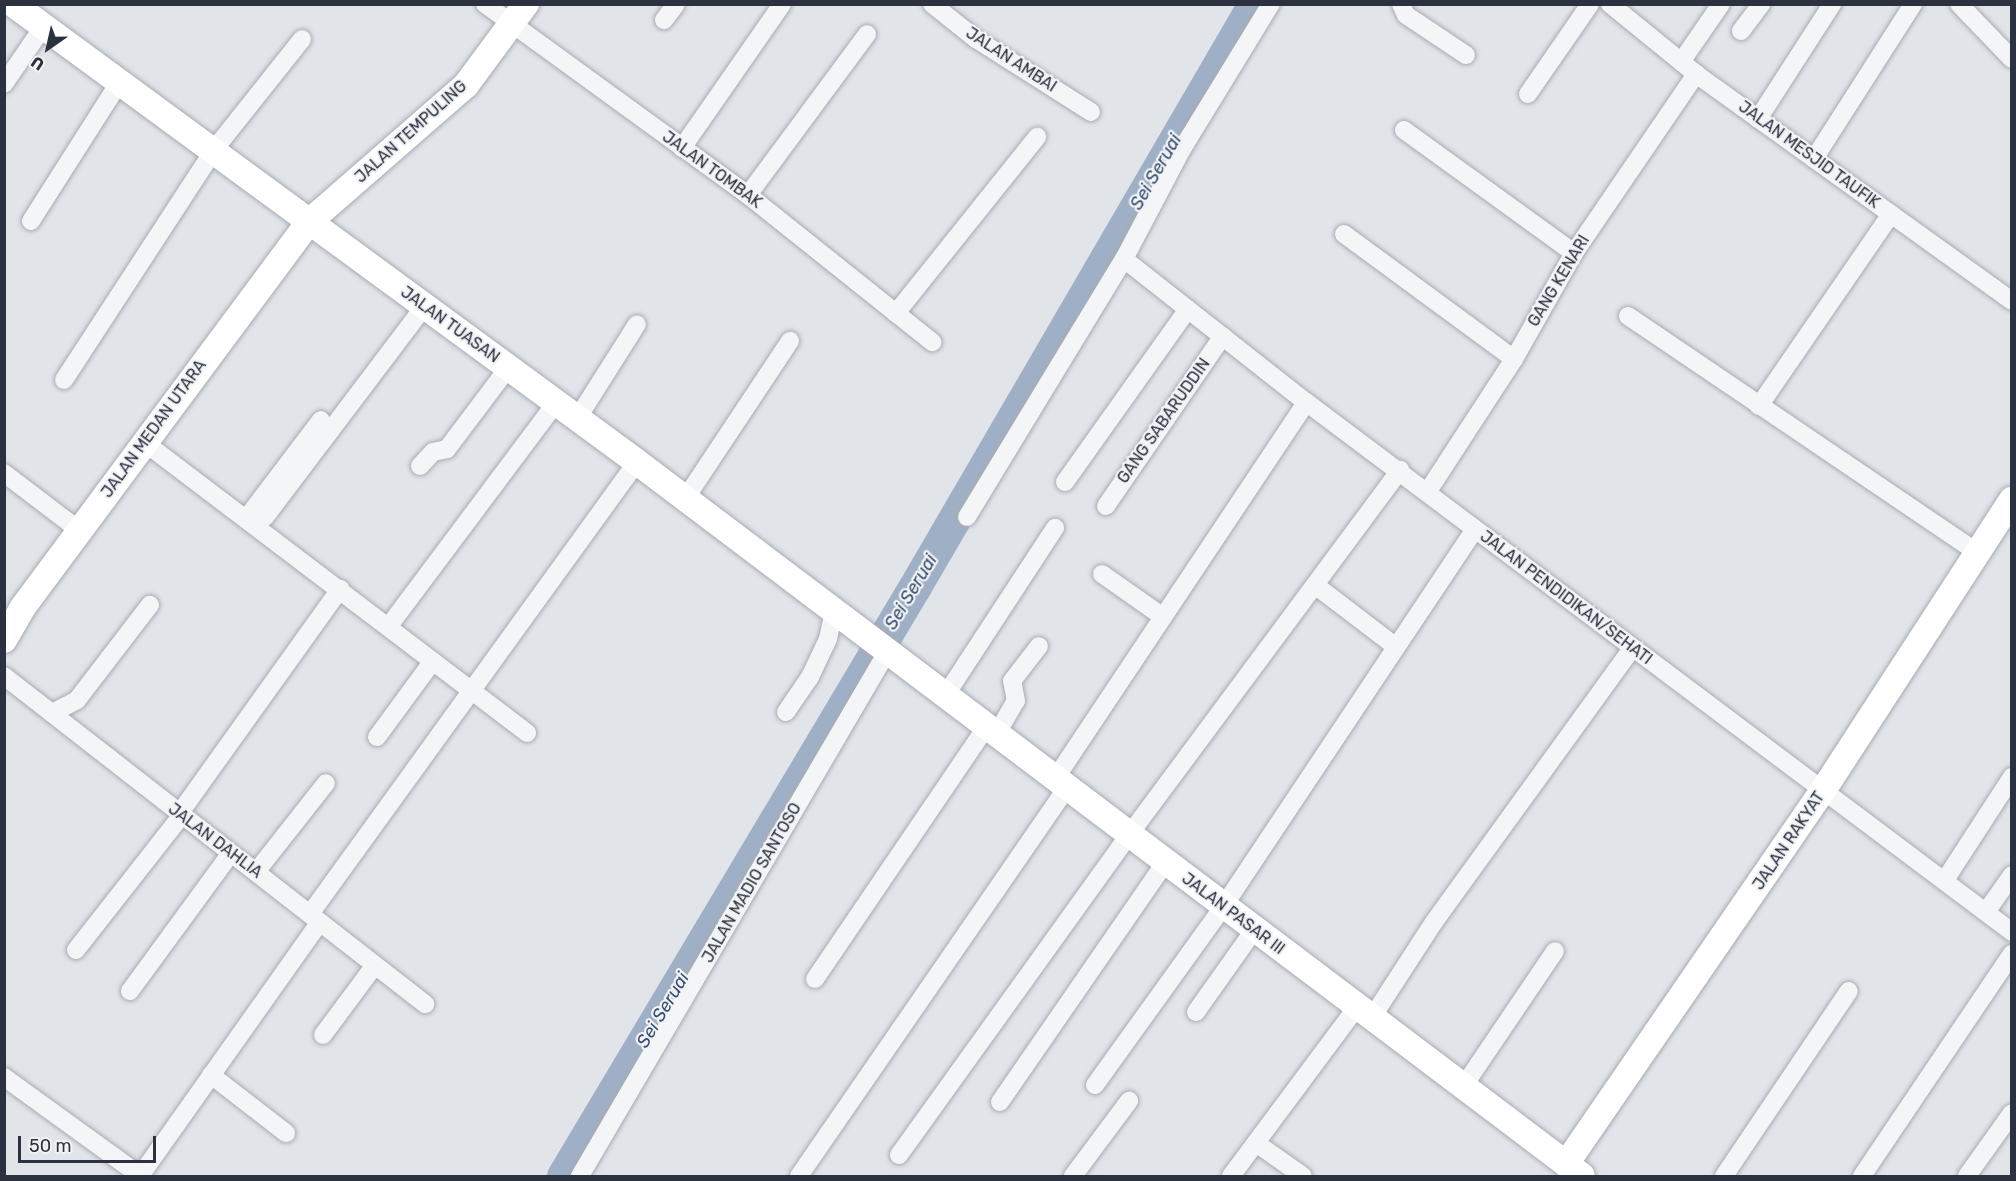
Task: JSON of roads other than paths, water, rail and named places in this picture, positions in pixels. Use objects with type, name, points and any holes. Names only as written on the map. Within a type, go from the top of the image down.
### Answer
[{"type":"street","name":"JALAN TUASAN","points":[[13,4],[686,499],[886,651]]},
{"type":"street","name":"JALAN TOMBAK","points":[[485,4],[519,15],[682,148],[748,195],[932,342]]},
{"type":"street","points":[[664,20],[676,4]]},
{"type":"street","points":[[682,148],[782,4]]},
{"type":"street","name":"JALAN AMBAI","points":[[932,4],[976,39],[1092,112]]},
{"type":"street","points":[[967,517],[1125,260],[1182,149],[1271,4]]},
{"type":"street","points":[[1401,4],[1406,15],[1466,55]]},
{"type":"street","points":[[1528,94],[1590,4]]},
{"type":"street","points":[[1681,63],[1720,4]]},
{"type":"street","points":[[1741,31],[1761,4]]},
{"type":"street","points":[[1758,119],[1832,4]]},
{"type":"street","points":[[1814,159],[1913,4]]},
{"type":"street","points":[[1959,4],[2012,59]]},
{"type":"street","name":"JALAN MESJID TAUFIK","points":[[1618,7],[1681,63],[2012,301]]},
{"type":"street","name":"JALAN TEMPULING","points":[[309,222],[466,85],[519,15]]},
{"type":"street","points":[[4,84],[43,27]]},
{"type":"street","points":[[748,195],[867,34]]},
{"type":"street","points":[[64,380],[213,151],[302,39]]},
{"type":"street","name":"GANG KENARI","points":[[1428,491],[1514,359],[1574,253],[1696,74]]},
{"type":"street","points":[[31,221],[120,83]]},
{"type":"street","points":[[1404,130],[1574,253]]},
{"type":"street","points":[[896,313],[1036,137]]},
{"type":"street","points":[[1759,406],[1891,214]]},
{"type":"street","name":"JALAN MEDAN UTARA","points":[[4,640],[23,607],[309,222]]},
{"type":"street","points":[[1344,234],[1514,359]]},
{"type":"street","name":"JALAN PENDIDIKAN/SEHATI","points":[[1125,260],[1306,402],[1428,491],[1474,529],[2012,932]]},
{"type":"street","points":[[265,518],[424,307]]},
{"type":"street","points":[[1065,482],[1188,309]]},
{"type":"street","points":[[1628,316],[1978,553]]},
{"type":"street","points":[[578,419],[637,324]]},
{"type":"street","name":"GANG SABARUDDIN","points":[[1106,506],[1223,336]]},
{"type":"street","points":[[686,499],[790,340]]},
{"type":"street","points":[[420,466],[433,452],[447,449],[508,368]]},
{"type":"street","points":[[799,1176],[1061,783],[1162,616],[1306,402]]},
{"type":"street","points":[[389,626],[556,403]]},
{"type":"street","points":[[246,519],[321,420]]},
{"type":"street","points":[[144,442],[527,733]]},
{"type":"street","points":[[4,1077],[140,1176],[471,692],[636,462]]},
{"type":"street","points":[[899,1155],[1129,835],[1400,470]]},
{"type":"street","points":[[4,472],[80,531]]},
{"type":"street","name":"JALAN RAKYAT","points":[[1569,1172],[1824,789],[2012,500]]},
{"type":"street","points":[[945,696],[1055,528]]},
{"type":"street","points":[[1095,1085],[1223,907],[1474,529]]},
{"type":"street","points":[[1102,574],[1162,616]]},
{"type":"street","points":[[1316,585],[1396,647]]},
{"type":"street","points":[[76,950],[180,815],[340,589]]},
{"type":"street","points":[[52,713],[77,700],[150,605]]},
{"type":"street","points":[[786,712],[810,677],[828,639],[843,619]]},
{"type":"street","points":[[815,979],[991,731],[1016,701],[1012,681],[1039,646]]},
{"type":"street","points":[[1231,1176],[1364,1013],[1434,922],[1632,648]]},
{"type":"street","name":"JALAN PASAR III","points":[[886,651],[1463,1088],[1569,1172]]},
{"type":"street","name":"JALAN MADIO SANTOSO","points":[[580,1176],[886,651]]},
{"type":"street","points":[[377,738],[432,662]]},
{"type":"street","name":"JALAN DAHLIA","points":[[4,676],[426,1004]]},
{"type":"street","points":[[1945,880],[2012,777]]},
{"type":"street","points":[[256,872],[326,783]]},
{"type":"street","points":[[130,992],[231,853]]},
{"type":"street","points":[[1000,1101],[1165,863]]},
{"type":"street","points":[[1986,912],[2012,875]]},
{"type":"street","points":[[1196,1012],[1254,930]]},
{"type":"street","points":[[1463,1088],[1555,951]]},
{"type":"street","points":[[1862,1176],[2012,954]]},
{"type":"street","points":[[323,1035],[375,965]]},
{"type":"street","points":[[1724,1176],[1849,991]]},
{"type":"street","points":[[211,1075],[286,1134]]},
{"type":"street","points":[[1073,1176],[1129,1101]]},
{"type":"street","points":[[1967,1176],[2012,1113]]},
{"type":"street","points":[[1256,1143],[1303,1176]]},
{"type":"waterway","name":"Sei Seruai","points":[[563,1176],[914,588],[1254,4]]}]
